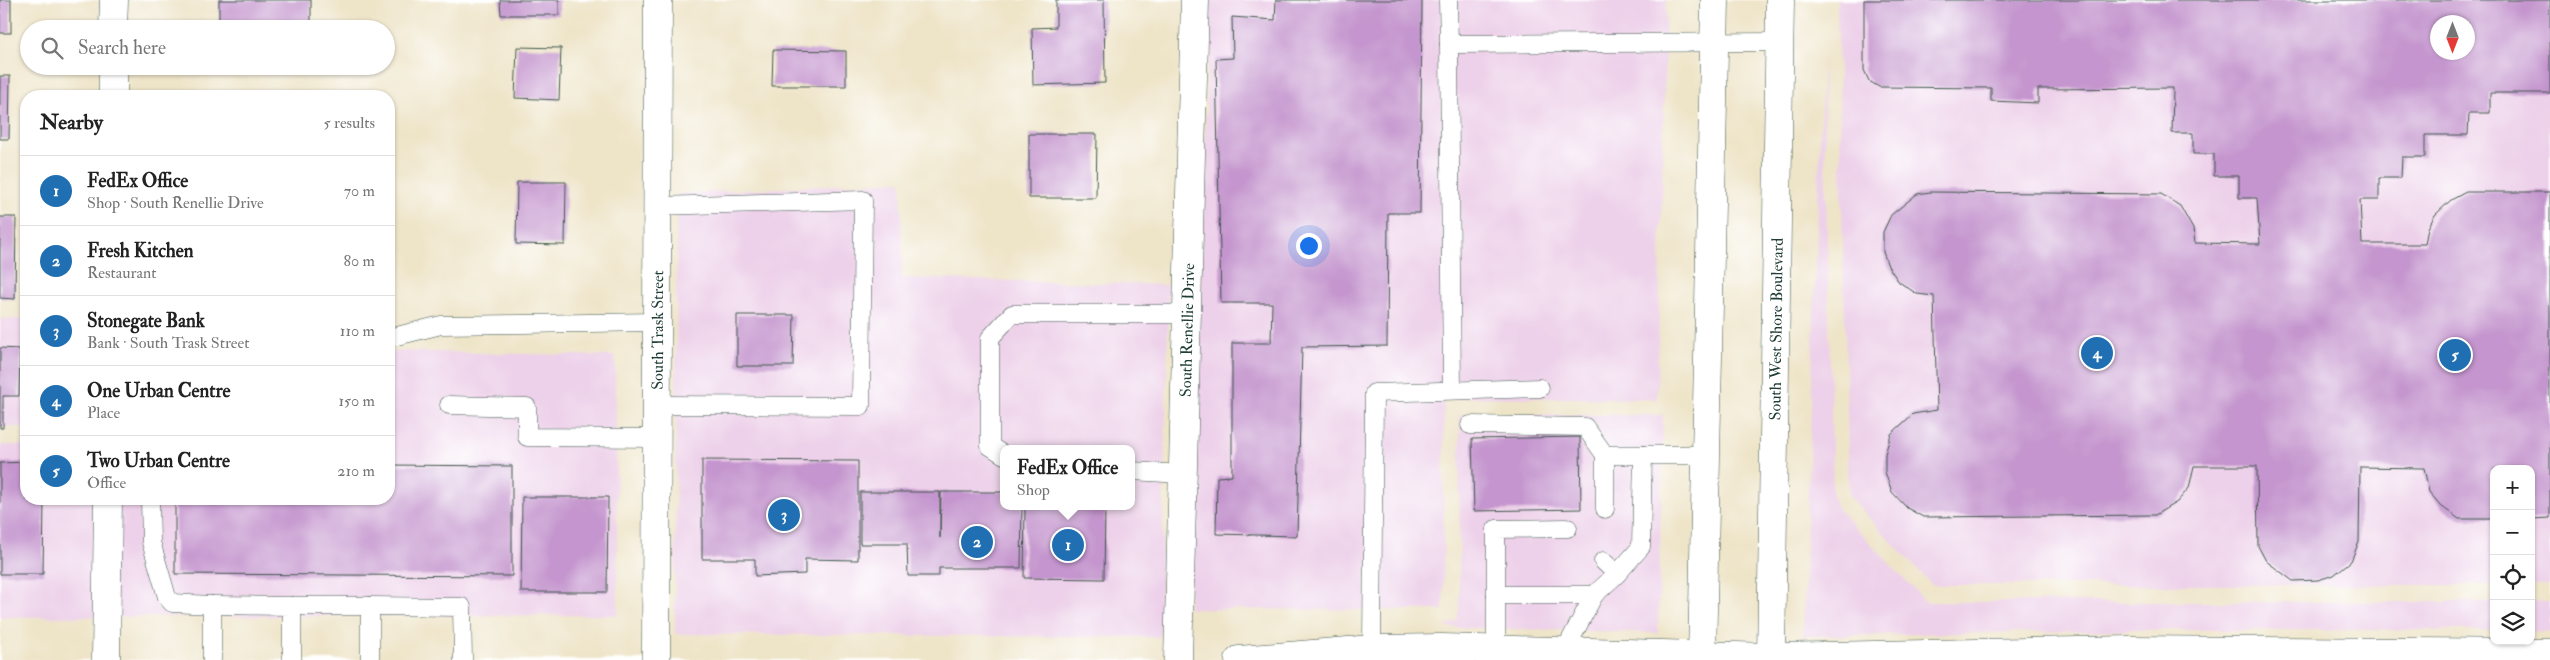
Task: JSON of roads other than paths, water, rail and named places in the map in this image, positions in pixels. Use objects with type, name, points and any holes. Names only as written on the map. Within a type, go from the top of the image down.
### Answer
[{"type":"street","points":[[113,20],[114,0]]},
{"type":"street","name":"South Trask Street","points":[[656,660],[658,0]]},
{"type":"street","name":"South Renellie Drive","points":[[1178,660],[1194,0]]},
{"type":"street","points":[[1702,658],[1715,0]]},
{"type":"street","name":"South West Shore Boulevard","points":[[1771,659],[1780,0]]},
{"type":"street","points":[[112,90],[113,75]]},
{"type":"street","points":[[106,660],[108,505]]},
{"type":"street","points":[[1239,660],[1372,649],[1496,650],[1771,659],[2131,650],[2550,653]]},
{"type":"lane","points":[[1448,0],[1452,390]]},
{"type":"lane","points":[[1449,44],[1779,42]]},
{"type":"lane","points":[[657,405],[861,406],[864,200],[658,206]]},
{"type":"lane","points":[[997,451],[990,338],[1012,314],[1187,314]]},
{"type":"lane","points":[[395,336],[441,325],[657,322]]},
{"type":"lane","points":[[1372,649],[1374,393],[1540,388]]},
{"type":"lane","points":[[449,405],[526,407],[526,437],[657,438]]},
{"type":"lane","points":[[1470,425],[1584,427],[1605,455],[1605,509]]},
{"type":"lane","points":[[1605,455],[1706,455]]},
{"type":"lane","points":[[1564,652],[1594,595],[1617,574],[1641,547],[1643,455]]},
{"type":"lane","points":[[1135,471],[1182,474]]},
{"type":"lane","points":[[150,505],[151,542],[167,597],[172,603],[462,607],[463,660]]},
{"type":"lane","points":[[1496,650],[1496,529],[1568,528]]},
{"type":"lane","points":[[1603,561],[1617,574]]},
{"type":"lane","points":[[1496,595],[1594,595]]},
{"type":"lane","points":[[212,605],[212,660]]},
{"type":"lane","points":[[292,606],[292,660]]},
{"type":"lane","points":[[370,606],[370,660]]},
{"type":"place","name":"One Urban Centre","points":[[2097,353]]},
{"type":"place","name":"Two Urban Centre","points":[[2455,355]]},
{"type":"place","name":"Stonegate Bank","points":[[784,515]]},
{"type":"place","name":"Fresh Kitchen","points":[[977,542]]},
{"type":"place","name":"FedEx Office","points":[[1068,545]]}]
